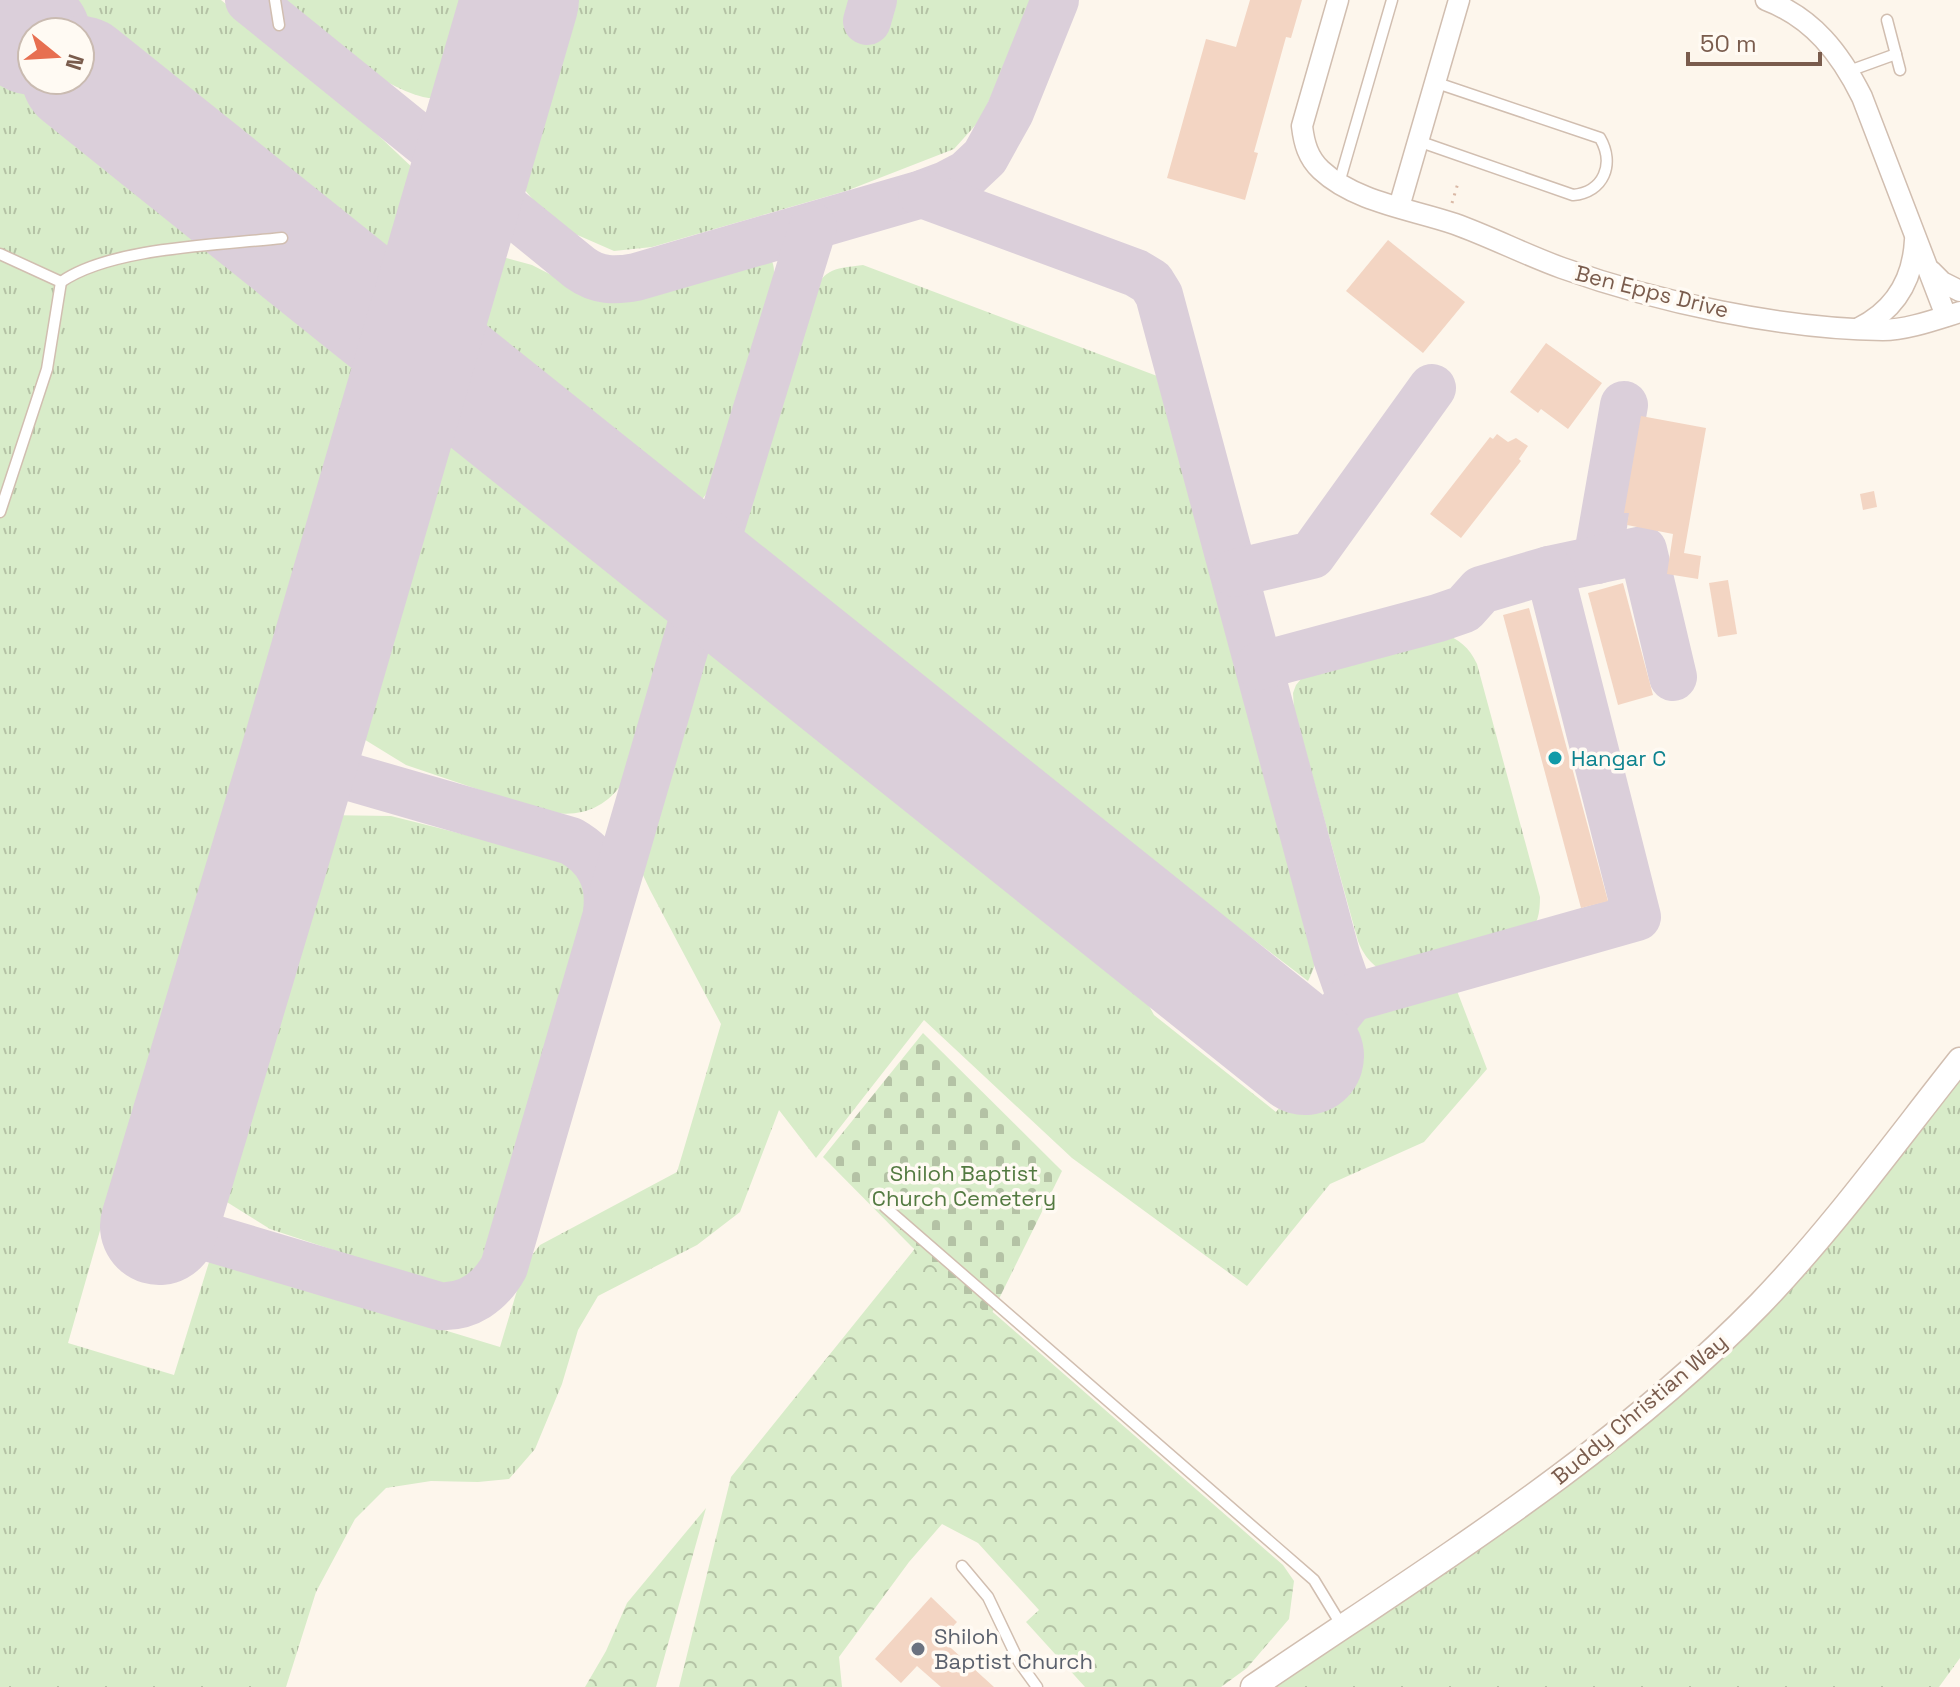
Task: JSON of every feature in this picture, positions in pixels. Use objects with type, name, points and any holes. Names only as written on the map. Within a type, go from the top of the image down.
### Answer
[{"type":"street","name":"Ben Epps Drive","points":[[1338,0],[1302,126],[1305,146],[1317,167],[1339,183],[1399,207],[1493,237],[1561,268],[1688,305],[1792,323],[1887,330],[1953,314]]},
{"type":"street","points":[[1399,207],[1459,0]]},
{"type":"street","points":[[1766,0],[1797,6],[1849,71],[1928,268],[1953,314]]},
{"type":"street","points":[[1859,328],[1878,319],[1895,302],[1909,278],[1916,236]]},
{"type":"street","points":[[1928,268],[1942,282],[1960,291]]},
{"type":"street","name":"Buddy Christian Way","points":[[1253,1687],[1569,1471],[1695,1365],[1759,1305],[1817,1241],[1960,1060]]},
{"type":"lane","points":[[275,0],[279,25]]},
{"type":"lane","points":[[1339,183],[1392,0]]},
{"type":"lane","points":[[1887,20],[1900,70]]},
{"type":"lane","points":[[1849,71],[1896,54]]},
{"type":"lane","points":[[1418,140],[1573,195],[1588,194],[1600,183],[1607,166],[1606,148],[1600,138],[1434,82]]},
{"type":"lane","points":[[0,512],[47,369],[61,282],[77,270],[135,255],[282,238]]},
{"type":"lane","points":[[0,254],[61,282]]},
{"type":"lane","points":[[885,1207],[1314,1580],[1342,1626]]},
{"type":"lane","points":[[962,1566],[988,1597],[1019,1662],[1037,1687]]},
{"type":"path","points":[[1451,207],[1458,183]]},
{"type":"green space","points":[[54,0],[221,0],[323,83],[416,171],[423,183],[395,271],[96,33],[96,16],[74,16]]},
{"type":"green space","points":[[271,0],[477,0],[448,97],[433,98],[405,91],[365,69]]},
{"type":"green space","points":[[560,0],[850,0],[845,20],[886,30],[895,0],[1033,0],[981,119],[954,149],[846,191],[652,247],[614,251],[566,230],[539,207],[510,172]]},
{"type":"green space","points":[[0,59],[16,72],[16,96],[46,96],[372,357],[115,1231],[101,1227],[68,1343],[174,1375],[210,1259],[500,1347],[525,1264],[540,1245],[677,1172],[721,1024],[650,890],[642,866],[704,651],[719,637],[1129,968],[1154,1015],[1276,1112],[1358,1011],[1454,983],[1487,1069],[1424,1142],[1330,1184],[1247,1286],[1072,1158],[924,1020],[816,1158],[779,1110],[740,1212],[697,1245],[598,1296],[578,1330],[562,1384],[535,1449],[509,1479],[431,1481],[386,1488],[355,1519],[316,1592],[286,1687],[0,1687]]},
{"type":"green space","points":[[499,256],[532,265],[598,299],[629,300],[764,257],[770,258],[773,281],[712,486],[701,501],[684,508],[465,328],[486,260]]},
{"type":"green space","points":[[863,265],[1165,379],[1240,657],[1244,658],[1319,923],[1318,953],[1308,981],[1231,922],[1189,914],[739,552],[738,541],[809,299],[830,272]]},
{"type":"green space","points":[[440,412],[677,602],[624,781],[607,800],[587,810],[565,814],[539,810],[406,765],[349,730]]},
{"type":"green space","points":[[1442,633],[1463,644],[1477,664],[1540,897],[1539,908],[1533,928],[1518,941],[1408,972],[1391,973],[1373,964],[1358,941],[1294,709],[1293,693],[1296,685],[1317,663]]},
{"type":"green space","points":[[322,815],[391,816],[566,860],[584,876],[589,905],[485,1259],[476,1273],[464,1282],[449,1285],[433,1283],[270,1229],[214,1194]]},
{"type":"green space","name":"Shiloh Baptist Church Cemetery","points":[[923,1033],[1062,1171],[990,1317],[912,1247],[823,1157]]},
{"type":"green space","points":[[1960,1073],[1960,1658],[1939,1687],[1272,1687],[1625,1439]]},
{"type":"green space","points":[[917,1246],[1283,1565],[1294,1581],[1289,1619],[1247,1668],[1221,1687],[1085,1687],[1026,1622],[1039,1610],[978,1543],[942,1524],[909,1562],[839,1657],[842,1687],[679,1687],[731,1477]]},
{"type":"green space","points":[[706,1508],[656,1687],[585,1687],[606,1651],[627,1603]]},
{"type":"building","points":[[1250,0],[1302,0],[1291,38],[1286,37],[1254,152],[1258,153],[1245,200],[1167,178],[1206,39],[1236,47]]},
{"type":"building","points":[[1388,240],[1465,302],[1423,353],[1346,291]]},
{"type":"building","points":[[1546,343],[1602,383],[1568,429],[1541,409],[1538,413],[1510,392]]},
{"type":"building","points":[[1641,416],[1706,428],[1684,553],[1701,556],[1698,579],[1667,574],[1673,534],[1627,525],[1629,513],[1624,513]]},
{"type":"building","points":[[1497,434],[1508,442],[1516,438],[1528,446],[1519,459],[1521,461],[1461,538],[1430,514],[1490,437],[1493,439]]},
{"type":"building","points":[[1874,491],[1877,507],[1863,510],[1860,494]]},
{"type":"building","points":[[1728,580],[1737,634],[1718,637],[1709,583]]},
{"type":"building","points":[[1623,583],[1653,695],[1618,705],[1588,593]]},
{"type":"building","name":"Hangar C","points":[[1529,608],[1608,901],[1581,908],[1503,615]]},
{"type":"building","name":"Shiloh Baptist Church","points":[[931,1597],[957,1622],[941,1639],[994,1687],[941,1687],[917,1666],[901,1683],[875,1659]]},
{"type":"taxiway","points":[[249,0],[580,268],[600,278],[614,279],[636,277],[922,194],[967,174],[985,157],[1010,112],[1055,0]]},
{"type":"taxiway","points":[[867,21],[873,0]]},
{"type":"taxiway","points":[[922,194],[1136,273],[1151,282],[1159,295],[1337,958],[1351,998],[1305,1056]]},
{"type":"taxiway","points":[[160,1223],[439,1306],[459,1304],[477,1297],[492,1284],[504,1267],[706,575],[813,227]]},
{"type":"taxiway","points":[[1235,573],[1312,555],[1432,388]]},
{"type":"taxiway","points":[[1597,560],[1624,405]]},
{"type":"taxiway","points":[[1549,570],[1643,550],[1673,677]]},
{"type":"taxiway","points":[[1259,666],[1438,618],[1464,609],[1481,590],[1549,570],[1637,917],[1351,998]]},
{"type":"taxiway","points":[[298,762],[571,841],[589,854],[601,870],[607,890],[607,912]]},
{"type":"runway","points":[[159,1226],[520,0]]},
{"type":"runway","points":[[0,11],[16,24]]},
{"type":"runway","points":[[96,88],[1305,1056]]},
{"type":"place","name":"Hangar C","points":[[1555,758]]},
{"type":"place","name":"Shiloh Baptist Church","points":[[918,1649]]}]
